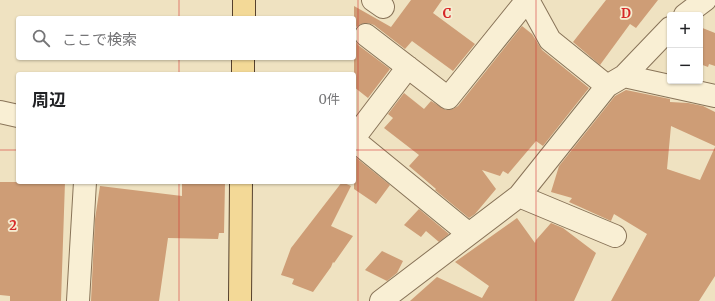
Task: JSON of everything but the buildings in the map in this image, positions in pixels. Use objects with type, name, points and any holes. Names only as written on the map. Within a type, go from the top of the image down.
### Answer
[{"type":"main road","points":[[244,0],[244,16]]},
{"type":"main road","points":[[243,60],[243,72]]},
{"type":"main road","points":[[240,301],[241,184]]},
{"type":"street","points":[[366,35],[448,98],[527,0],[550,40],[616,81],[715,96]]},
{"type":"street","points":[[689,12],[705,0]]},
{"type":"street","points":[[381,301],[519,196],[616,81],[667,31]]},
{"type":"street","points":[[356,136],[408,67]]},
{"type":"street","points":[[0,112],[16,116]]},
{"type":"street","points":[[356,141],[469,234]]},
{"type":"street","points":[[78,301],[86,184]]},
{"type":"street","points":[[519,196],[615,236]]}]
